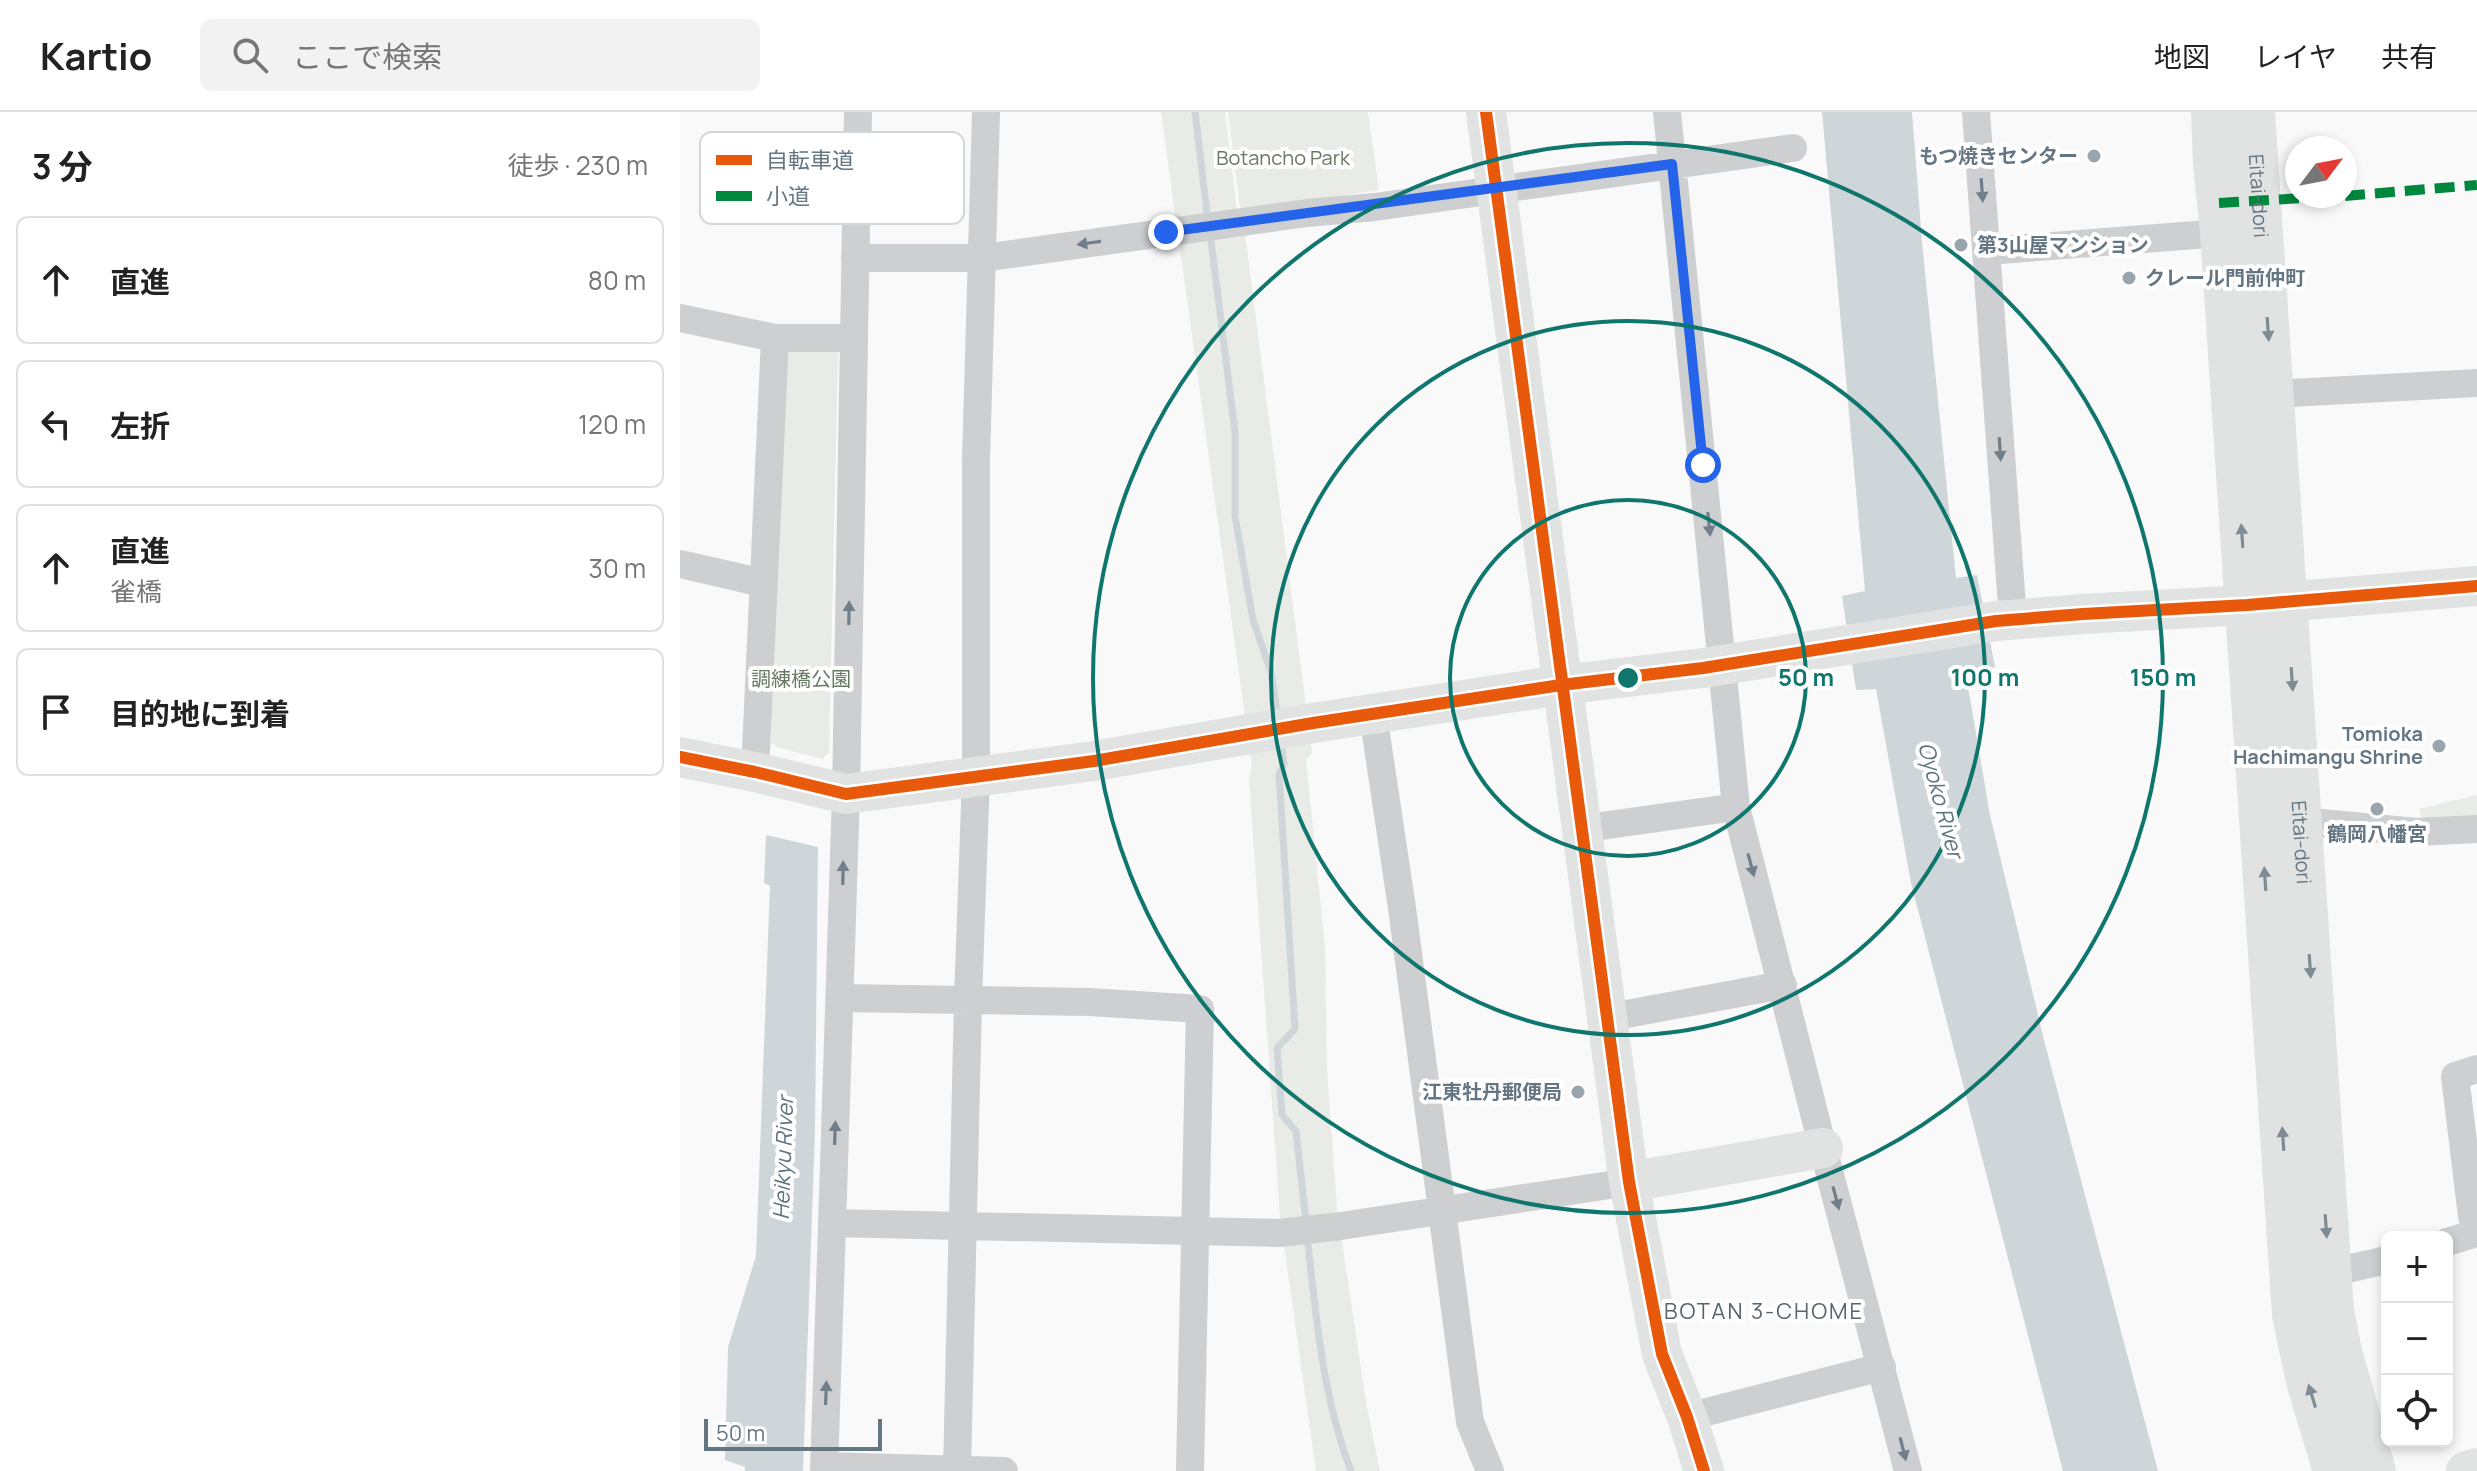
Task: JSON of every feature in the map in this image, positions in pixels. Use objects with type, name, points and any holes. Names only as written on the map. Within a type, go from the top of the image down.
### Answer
[{"type":"main road","name":"Eitai-dori","points":[[2213,112],[2222,233],[2267,603],[2300,821],[2332,1310],[2340,1352],[2374,1471]]},
{"type":"main road","name":"Eitai-dori","points":[[2253,112],[2273,394],[2267,603],[2294,1315],[2308,1381],[2335,1471]]},
{"type":"street","points":[[858,112],[858,132]]},
{"type":"street","points":[[957,1470],[976,776],[976,460],[986,112]]},
{"type":"street","points":[[1486,112],[1629,1182],[1662,1354],[1704,1471]]},
{"type":"street","points":[[1667,112],[1736,807],[1908,1471]]},
{"type":"street","points":[[1976,112],[1987,251],[2004,620]]},
{"type":"street","points":[[855,258],[983,258],[1793,148]]},
{"type":"street","points":[[856,224],[846,794],[824,1468],[1004,1471]]},
{"type":"street","points":[[1987,251],[2222,233]]},
{"type":"street","points":[[680,318],[775,338],[854,338]]},
{"type":"street","points":[[755,772],[775,338]]},
{"type":"street","points":[[2273,394],[2477,383]]},
{"type":"street","points":[[680,564],[763,583]]},
{"type":"street","points":[[680,757],[846,794],[1094,761],[1313,723],[1561,685],[1723,665],[2004,620],[2477,586]]},
{"type":"street","points":[[1373,714],[1470,1422],[1490,1471]]},
{"type":"street","points":[[1580,829],[1736,807]]},
{"type":"street","points":[[2300,821],[2417,832],[2477,829]]},
{"type":"street","points":[[1605,1018],[1783,985]]},
{"type":"street","points":[[840,998],[1089,1002],[1200,1009],[1190,1471]]},
{"type":"street","points":[[2453,1240],[2477,1233],[2472,1216],[2455,1076],[2477,1069]]},
{"type":"street","points":[[832,1223],[1280,1233],[1629,1182],[1823,1148]]},
{"type":"street","points":[[2329,1273],[2381,1261]]},
{"type":"street","points":[[1687,1417],[1882,1367]]},
{"type":"street","points":[[2466,1471],[2477,1468]]},
{"type":"green space","points":[[1161,112],[1225,112],[1237,211],[1242,210],[1312,753],[1306,760],[1325,948],[1327,1069],[1337,1208],[1366,1402],[1380,1471],[1316,1471],[1280,1217],[1249,779],[1252,767]]},
{"type":"green space","name":"Botancho Park","points":[[1228,112],[1368,112],[1379,190],[1248,210],[1240,208]]},
{"type":"green space","name":"調練橋公園","points":[[787,348],[838,352],[829,753],[822,759],[771,743],[772,647]]},
{"type":"green space","points":[[2477,795],[2477,820],[2422,820],[2419,809]]},
{"type":"water","name":"Oyoko River","points":[[1822,112],[1912,112],[1956,578],[1977,575],[1995,667],[1966,675],[1990,815],[2045,1044],[2158,1471],[2063,1471],[1911,883],[1876,689],[1856,690],[1842,596],[1865,591]]},
{"type":"water","name":"Heikyu River","points":[[766,835],[818,847],[815,1130],[803,1471],[745,1471],[745,1467],[725,1460],[728,1347],[756,1256],[770,886],[764,883]]},
{"type":"waterway","points":[[1195,112],[1208,221]]},
{"type":"waterway","points":[[1210,233],[1235,432],[1235,516],[1253,620],[1271,672],[1278,718]]},
{"type":"waterway","points":[[1281,742],[1284,764],[1279,774],[1295,1029],[1277,1048],[1282,1115],[1296,1131],[1306,1222]]},
{"type":"waterway","points":[[1307,1235],[1327,1384],[1351,1471]]},
{"type":"marked path","points":[[2357,195],[2477,185]]},
{"type":"marked path","points":[[2219,203],[2285,199]]},
{"type":"cycle path","points":[[1486,112],[1629,1182],[1662,1354],[1704,1471]]},
{"type":"cycle path","points":[[680,757],[846,794],[1094,761],[1313,723],[1561,685],[1703,668],[1996,621],[2477,586]]},
{"type":"place","name":"もつ焼きセンター","points":[[2094,156]]},
{"type":"place","name":"第3山屋マンション","points":[[1961,245]]},
{"type":"place","name":"クレール門前仲町","points":[[2129,278]]},
{"type":"place","name":"Tomioka Hachimangu Shrine","points":[[2439,746]]},
{"type":"place","name":"鶴岡八幡宮","points":[[2377,809]]},
{"type":"place","name":"江東牡丹郵便局","points":[[1578,1092]]},
{"type":"district","name":"BOTAN 3-CHOME","points":[[1764,1311]]},
{"type":"route","points":[[1166,232],[1375,207],[1672,164],[1703,465]]}]
